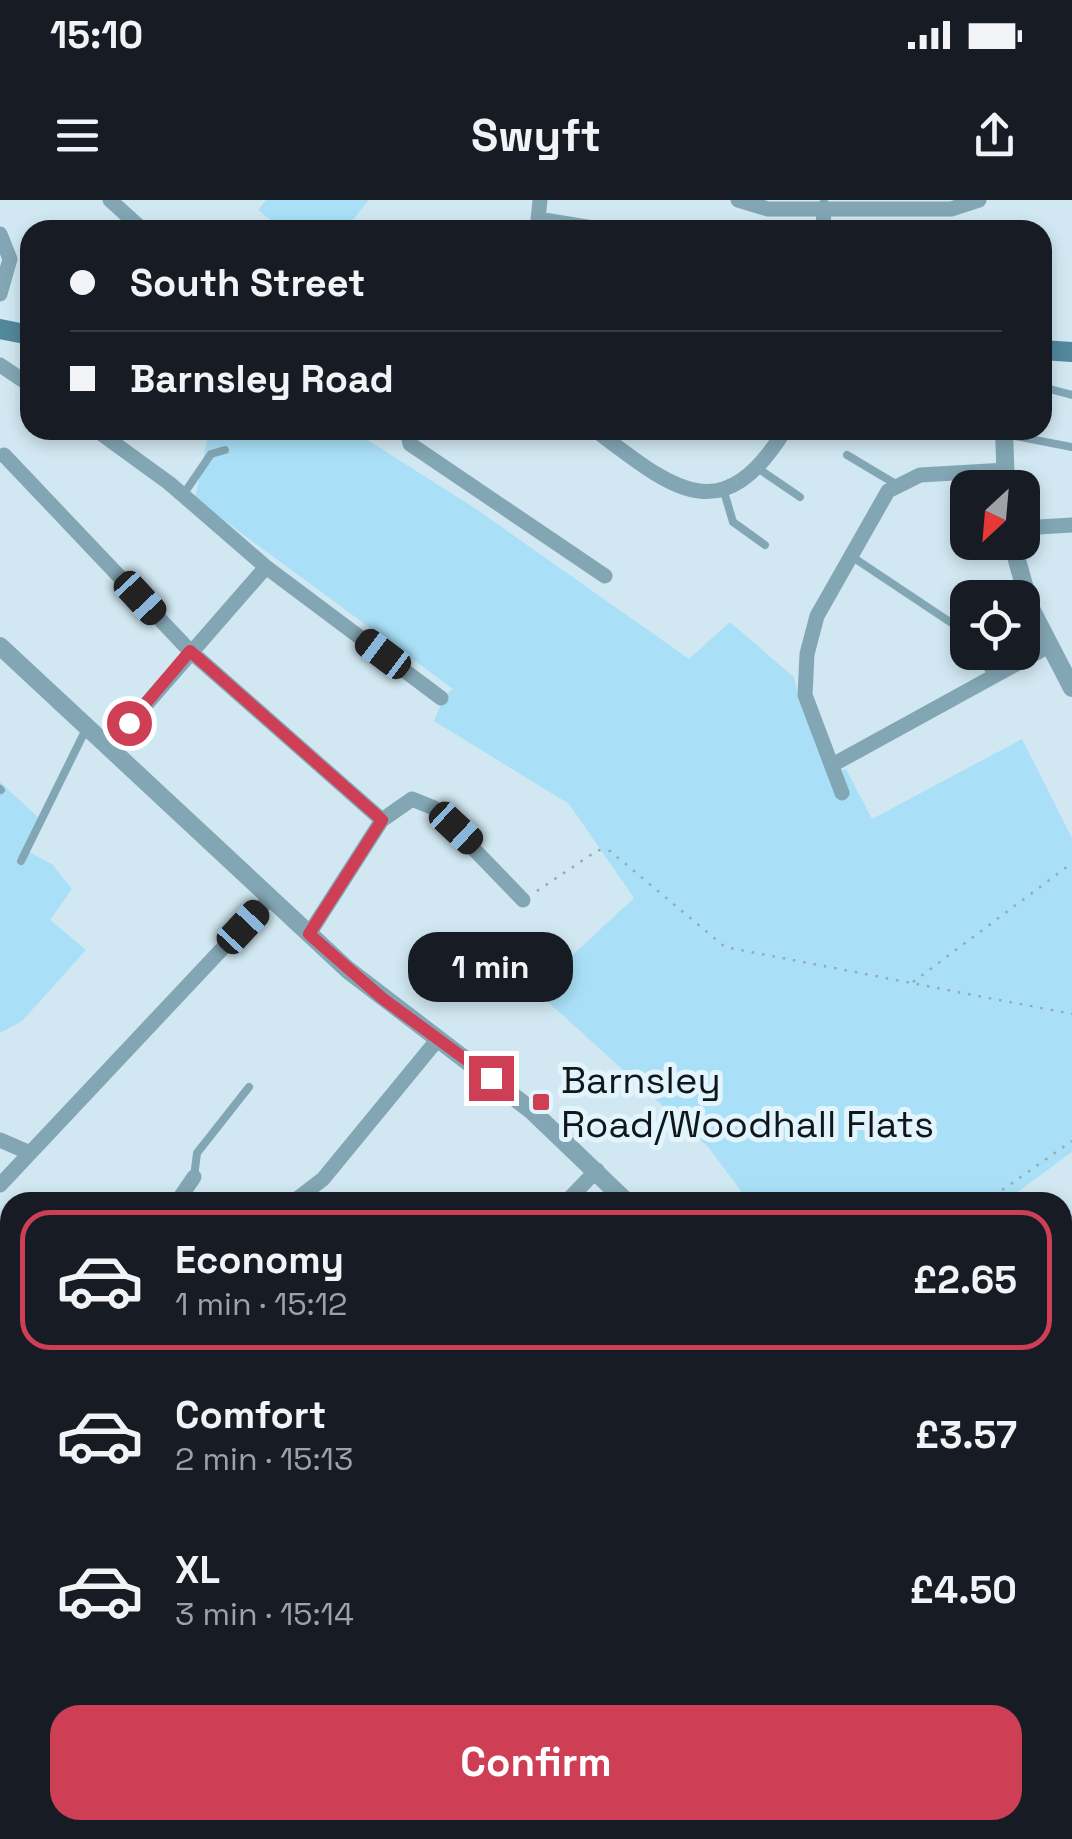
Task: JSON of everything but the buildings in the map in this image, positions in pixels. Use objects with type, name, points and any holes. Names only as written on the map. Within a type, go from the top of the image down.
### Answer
[{"type":"street","points":[[110,200],[131,220]]},
{"type":"street","points":[[738,200],[768,209],[801,204],[824,207],[980,200]]},
{"type":"street","points":[[823,220],[824,207]]},
{"type":"street","points":[[0,234],[10,259],[0,294]]},
{"type":"street","points":[[109,440],[183,495],[266,566],[441,698]]},
{"type":"street","points":[[409,440],[604,576]]},
{"type":"street","points":[[608,440],[676,484],[698,492],[724,492],[756,467],[779,440]]},
{"type":"street","points":[[1004,440],[1006,470]]},
{"type":"street","points":[[4,455],[190,651],[382,820]]},
{"type":"street","points":[[842,793],[834,764],[804,695],[806,654],[817,616],[888,491],[920,475],[950,476]]},
{"type":"street","points":[[1040,527],[1072,525]]},
{"type":"street","points":[[1017,560],[1030,607],[1049,646],[1066,666],[1072,688]]},
{"type":"street","points":[[109,747],[266,566]]},
{"type":"street","points":[[0,646],[309,934],[382,998],[531,1110],[618,1192]]},
{"type":"street","points":[[834,764],[1049,646]]},
{"type":"street","points":[[309,934],[382,820],[412,799],[434,808],[523,900]]},
{"type":"street","points":[[0,1185],[270,898]]},
{"type":"street","points":[[307,1192],[323,1179],[438,1039]]},
{"type":"street","points":[[0,1140],[30,1153]]},
{"type":"street","points":[[576,1192],[597,1170]]},
{"type":"street","points":[[184,1192],[194,1177]]},
{"type":"lane","points":[[1047,440],[1072,447]]},
{"type":"lane","points":[[183,495],[210,454],[224,450]]},
{"type":"lane","points":[[847,454],[899,486]]},
{"type":"lane","points":[[756,467],[800,497]]},
{"type":"lane","points":[[724,492],[733,522],[766,544]]},
{"type":"lane","points":[[852,556],[950,622]]},
{"type":"lane","points":[[989,670],[993,677]]},
{"type":"lane","points":[[21,862],[87,728]]},
{"type":"lane","points":[[194,1177],[197,1153],[248,1087]]},
{"type":"path","points":[[523,900],[598,850],[610,852],[726,947],[1072,1014]]},
{"type":"path","points":[[912,983],[1072,863]]},
{"type":"path","points":[[998,1192],[1072,1141]]},
{"type":"shaded area","points":[[266,200],[369,200],[353,220],[270,220],[258,210]]},
{"type":"shaded area","points":[[207,440],[368,440],[476,509],[689,659],[730,622],[794,677],[800,703],[836,772],[846,769],[872,819],[1022,739],[1072,838],[1072,1152],[1018,1192],[742,1192],[709,1148],[535,990],[634,898],[569,804],[434,721],[444,696],[453,689],[195,499]]},
{"type":"shaded area","points":[[0,782],[42,821],[29,852],[52,864],[72,889],[50,920],[86,950],[22,1021],[0,1033]]},
{"type":"place","name":"Barnsley Road/Woodhall Flats","points":[[541,1102]]},
{"type":"route","points":[[129,723],[190,651],[382,820],[309,934],[382,998],[491,1078]]}]
